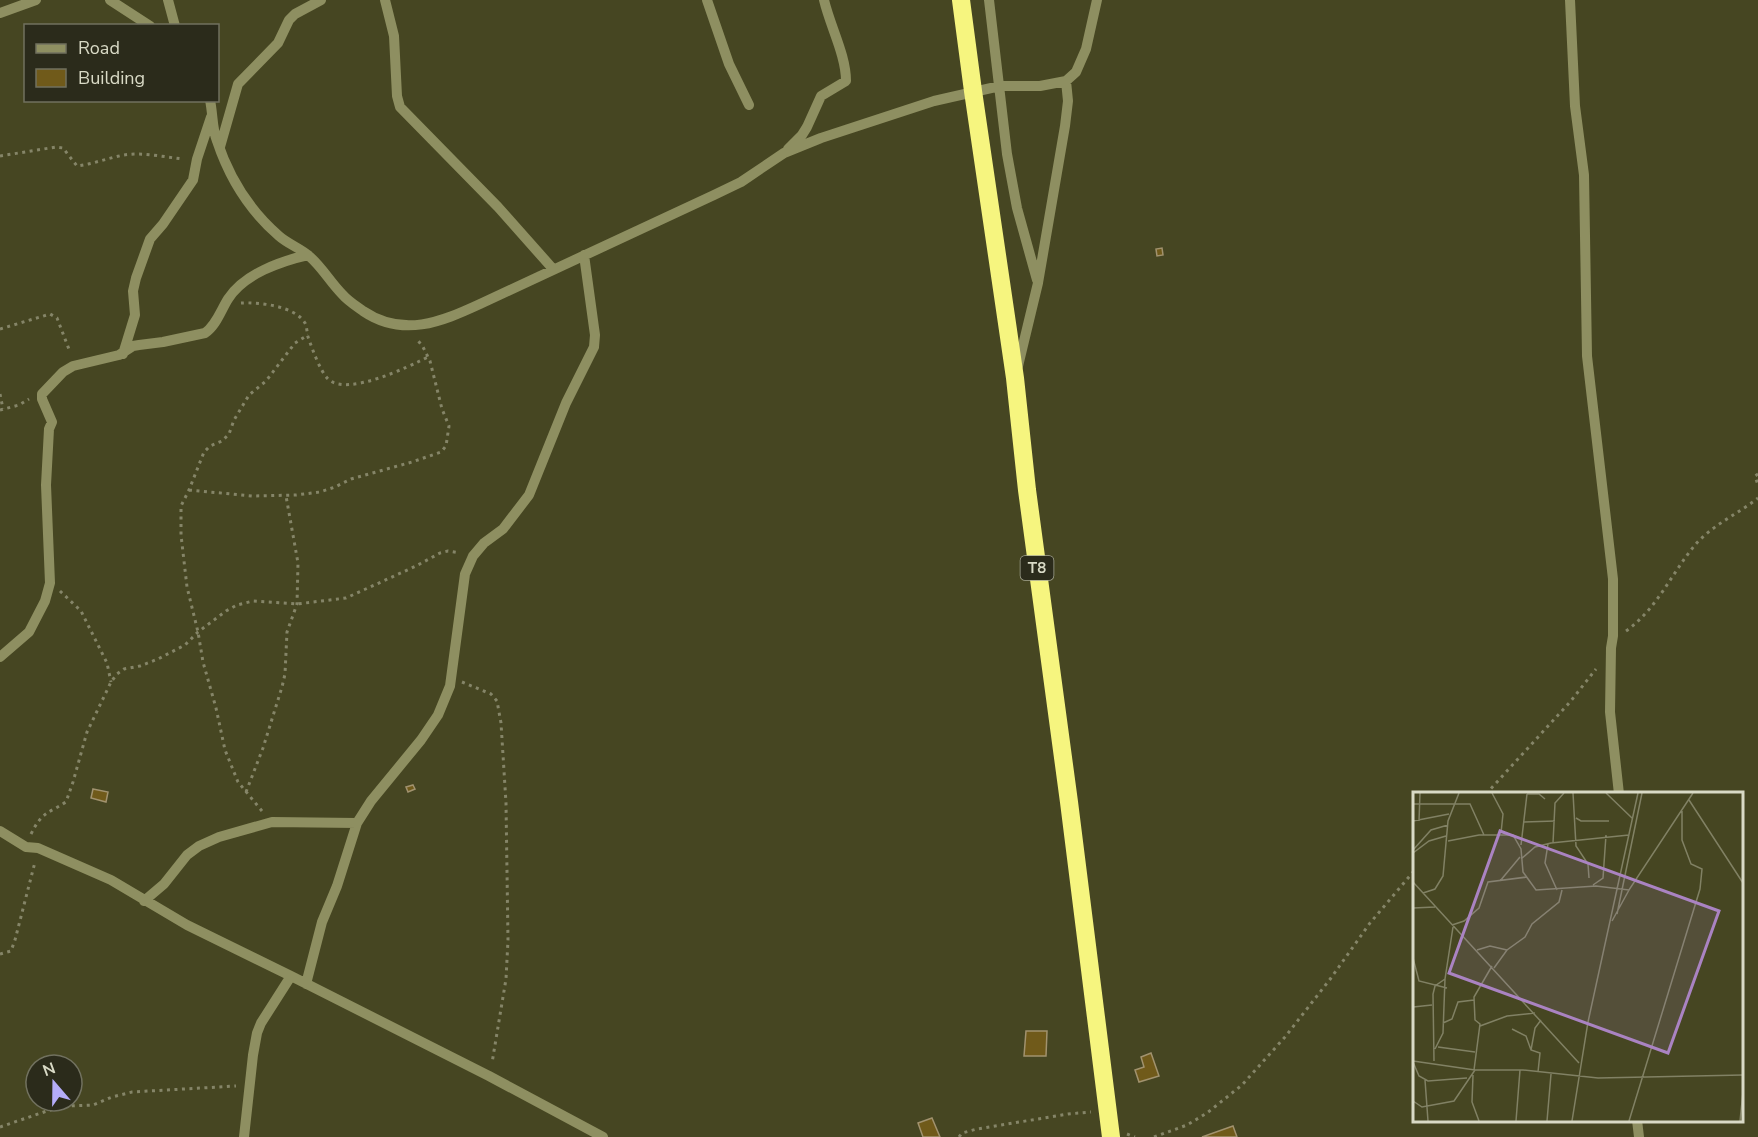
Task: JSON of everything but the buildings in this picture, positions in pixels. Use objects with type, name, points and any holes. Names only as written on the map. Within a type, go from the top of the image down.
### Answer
[{"type":"highway","name":"T8","points":[[961,0],[1015,378],[1027,490],[1111,1137]]},
{"type":"street","points":[[2,8],[36,0]]},
{"type":"street","points":[[110,0],[147,24]]},
{"type":"street","points":[[168,0],[174,24]]},
{"type":"street","points":[[220,148],[238,84],[278,43],[289,20],[295,14],[321,0]]},
{"type":"street","points":[[385,0],[394,36],[397,96],[400,107],[498,207],[553,269]]},
{"type":"street","points":[[707,0],[729,64],[749,105]]},
{"type":"street","points":[[210,102],[216,141],[233,181],[268,226],[284,240],[308,255],[326,273],[343,296],[380,321],[402,326],[428,323],[449,318],[741,182],[784,153],[802,135],[821,96],[846,81],[846,69],[824,0]]},
{"type":"street","points":[[989,0],[1007,154],[1017,208],[1038,283]]},
{"type":"street","points":[[784,153],[894,114],[973,91],[1000,86],[1041,86],[1066,81],[1076,72],[1086,48],[1097,0]]},
{"type":"street","points":[[1569,0],[1575,106],[1584,175],[1587,356],[1613,579],[1610,712],[1619,792]]},
{"type":"street","points":[[1015,378],[1038,283],[1065,126],[1068,101],[1066,81]]},
{"type":"street","points":[[123,354],[135,315],[135,278],[150,239],[193,180],[196,161],[213,112]]},
{"type":"street","points":[[0,657],[29,632],[45,601],[50,583],[46,485],[49,429],[52,422],[42,399],[44,391],[63,372],[75,365],[123,354],[139,345],[205,333],[210,329],[230,296],[247,280],[266,269],[293,258],[308,255]]},
{"type":"street","points":[[306,984],[322,922],[337,886],[357,823],[371,801],[422,740],[438,715],[450,686],[465,574],[473,556],[484,543],[503,529],[529,495],[566,403],[594,348],[595,335],[584,255]]},
{"type":"street","points":[[144,901],[164,884],[187,855],[199,846],[219,837],[272,822],[357,823]]},
{"type":"street","points":[[0,831],[26,847],[38,848],[111,880],[187,926],[489,1076],[603,1137]]},
{"type":"street","points":[[244,1137],[257,1033],[291,976]]},
{"type":"street","points":[[1637,1122],[1639,1137]]},
{"type":"path","points":[[0,156],[56,147],[63,148],[77,166],[132,155],[196,161]]},
{"type":"path","points":[[217,317],[236,303],[267,303],[297,316],[305,323],[313,350],[328,378],[336,383],[348,385],[358,383],[410,366],[428,357]]},
{"type":"path","points":[[0,329],[46,314],[55,316],[75,365]]},
{"type":"path","points":[[189,490],[252,496],[286,496],[320,492],[351,479],[437,454],[443,450],[450,426],[442,409],[428,357],[417,339],[402,326]]},
{"type":"path","points":[[272,822],[238,782],[227,759],[187,587],[181,535],[181,506],[207,448],[222,441],[229,434],[234,420],[249,395],[266,381],[295,343],[308,335]]},
{"type":"path","points":[[0,394],[2,410],[19,405],[44,391]]},
{"type":"path","points":[[1758,474],[1755,476],[1758,485]]},
{"type":"path","points":[[246,792],[282,687],[288,632],[297,604],[298,563],[286,496]]},
{"type":"path","points":[[1613,636],[1626,631],[1651,608],[1696,544],[1726,519],[1758,498]]},
{"type":"path","points":[[26,847],[37,821],[66,802],[74,782],[87,732],[111,682],[124,669],[158,659],[185,645],[198,632],[237,605],[253,601],[297,604],[346,598],[440,553],[448,551],[473,556]]},
{"type":"path","points":[[50,583],[80,609],[107,663],[111,682]]},
{"type":"path","points":[[1488,792],[1570,702],[1611,648]]},
{"type":"path","points":[[452,678],[491,694],[497,701],[501,723],[506,803],[508,940],[506,979],[489,1076]]},
{"type":"path","points":[[0,954],[10,951],[15,940],[38,848]]},
{"type":"path","points":[[1154,1137],[1187,1125],[1222,1102],[1242,1085],[1285,1037],[1370,923],[1413,872]]},
{"type":"path","points":[[0,1127],[47,1111],[68,1106],[93,1105],[132,1092],[250,1085]]},
{"type":"path","points":[[959,1137],[962,1133],[977,1129],[1107,1108]]}]
